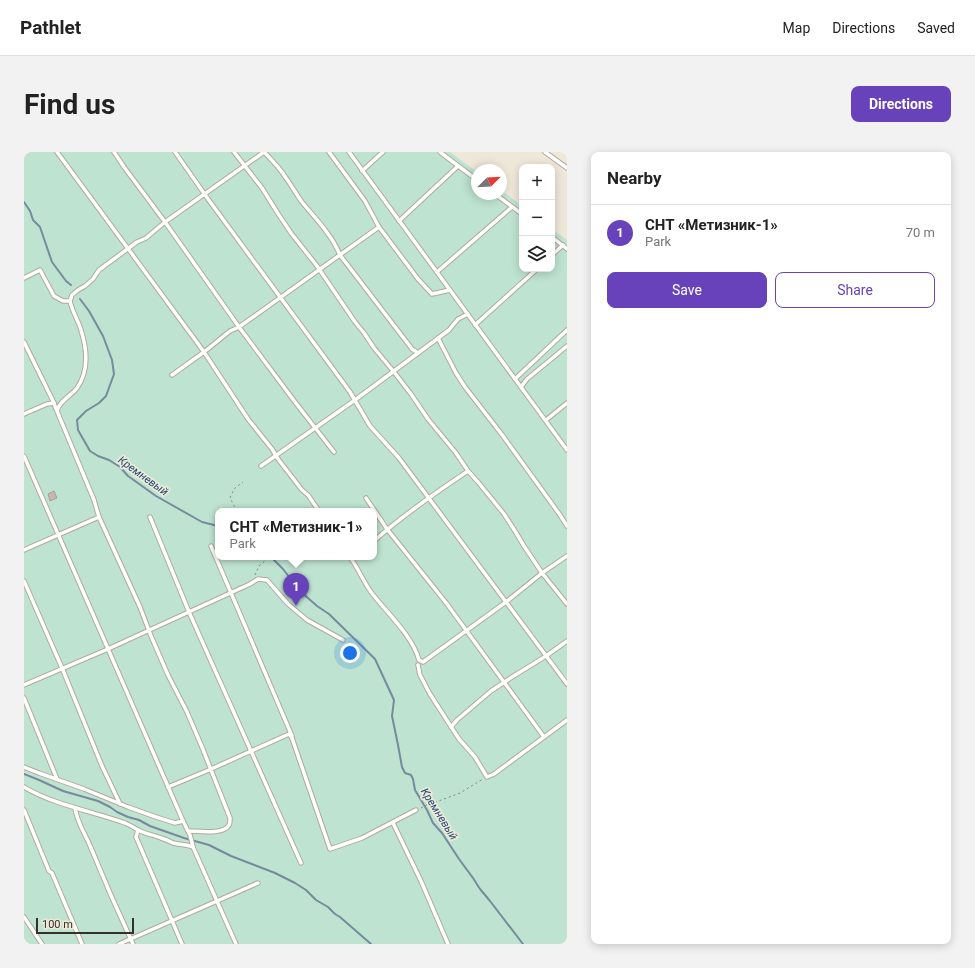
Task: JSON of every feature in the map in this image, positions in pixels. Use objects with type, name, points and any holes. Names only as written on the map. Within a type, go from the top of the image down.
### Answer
[{"type":"lane","points":[[57,152],[204,352],[248,419],[317,508]]},
{"type":"lane","points":[[114,152],[239,327],[334,452]]},
{"type":"lane","points":[[175,152],[356,400],[370,426],[399,458],[567,684]]},
{"type":"lane","points":[[234,152],[262,188],[291,233],[319,269],[374,348],[412,394],[428,419],[456,453],[468,471],[504,514],[542,573],[567,604]]},
{"type":"lane","points":[[57,411],[58,406],[77,387],[86,368],[86,357],[81,330],[70,301],[72,295],[93,279],[99,270],[137,242],[146,238],[165,222],[264,152],[286,177],[301,201],[337,246],[340,255],[412,349],[418,353]]},
{"type":"lane","points":[[329,152],[365,201],[380,226],[418,279],[432,294],[450,290]]},
{"type":"lane","points":[[349,152],[567,450]]},
{"type":"lane","points":[[362,171],[383,152]]},
{"type":"lane","points":[[440,152],[471,176]]},
{"type":"lane","points":[[545,152],[567,168]]},
{"type":"lane","points":[[399,221],[458,166]]},
{"type":"lane","points":[[503,200],[519,212]]},
{"type":"lane","points":[[437,272],[512,207]]},
{"type":"lane","points":[[172,375],[230,331],[239,327],[380,226]]},
{"type":"lane","points":[[555,239],[567,249]]},
{"type":"lane","points":[[555,252],[562,245]]},
{"type":"lane","points":[[24,278],[40,270],[54,296],[63,301],[70,301]]},
{"type":"lane","points":[[475,324],[533,272]]},
{"type":"lane","points":[[262,466],[394,372],[449,330],[458,319],[468,314]]},
{"type":"lane","points":[[515,379],[567,330]]},
{"type":"lane","points":[[438,338],[452,367],[465,387],[503,436],[560,514],[567,526]]},
{"type":"lane","points":[[24,342],[54,403],[94,500],[99,517],[140,607],[168,675],[187,712],[230,818],[230,824],[224,830],[216,832],[189,833]]},
{"type":"lane","points":[[521,387],[527,379],[567,346]]},
{"type":"lane","points":[[24,414],[47,404],[54,403]]},
{"type":"lane","points":[[546,420],[567,403]]},
{"type":"lane","points":[[24,456],[236,944]]},
{"type":"lane","points":[[377,538],[428,498],[468,471]]},
{"type":"lane","points":[[366,498],[373,508]]},
{"type":"lane","points":[[377,514],[447,604],[544,737]]},
{"type":"lane","points":[[24,550],[99,517]]},
{"type":"lane","points":[[150,517],[189,612],[301,863]]},
{"type":"lane","points":[[211,546],[215,555]]},
{"type":"lane","points":[[352,560],[370,591],[389,612],[409,640],[418,655],[419,660],[423,662],[567,556]]},
{"type":"lane","points":[[217,560],[292,738],[330,849],[362,838],[416,810]]},
{"type":"lane","points":[[24,685],[189,612],[258,579],[267,580],[288,604],[307,620],[343,640]]},
{"type":"lane","points":[[24,581],[62,668],[102,766],[120,804]]},
{"type":"lane","points":[[451,727],[456,720],[491,691],[546,656],[567,640]]},
{"type":"lane","points":[[418,665],[420,675],[430,694],[451,727],[475,757],[487,777],[494,774],[567,720]]},
{"type":"lane","points":[[24,698],[57,779]]},
{"type":"lane","points":[[168,787],[211,770],[289,734],[292,738]]},
{"type":"lane","points":[[24,766],[128,807],[175,823],[183,821]]},
{"type":"lane","points":[[24,787],[34,793],[75,808],[124,822],[138,830],[172,842],[183,845],[187,844],[193,847]]},
{"type":"lane","points":[[75,808],[80,826],[91,847],[133,944]]},
{"type":"lane","points":[[24,810],[41,854],[49,871],[52,873],[82,944]]},
{"type":"lane","points":[[392,823],[421,881],[448,944]]},
{"type":"lane","points":[[138,830],[136,837],[182,944]]},
{"type":"lane","points":[[119,944],[258,883]]},
{"type":"lane","points":[[24,917],[42,944]]},
{"type":"path","points":[[235,508],[230,498],[234,489],[242,482]]},
{"type":"path","points":[[250,584],[259,566],[266,560]]},
{"type":"path","points":[[416,810],[428,804],[460,793],[487,777]]},
{"type":"green space","points":[[24,152],[450,152],[471,168],[471,200],[507,200],[507,195],[519,204],[519,272],[555,272],[555,231],[567,240],[567,944],[24,944]]},
{"type":"building","points":[[54,491],[57,498],[50,501],[48,494]]},
{"type":"waterway","name":"Кремневый","points":[[24,202],[30,211],[33,220],[40,227],[52,262],[66,281],[71,285]]},
{"type":"waterway","name":"Кремневый","points":[[80,299],[89,311],[103,336],[112,360],[114,374],[106,396],[77,420],[78,430],[90,451],[120,467],[128,476],[156,496],[202,522],[215,525]]},
{"type":"waterway","name":"Кремневый","points":[[274,560],[300,591],[329,614],[375,659],[394,700],[392,716],[402,767],[405,773],[411,775],[415,790],[433,823],[442,833],[480,889],[523,944]]},
{"type":"waterway","points":[[24,774],[63,791],[98,801],[117,812],[139,820],[150,826],[209,845],[231,856],[275,873],[306,890],[316,900],[328,907],[371,944]]},
{"type":"place","name":"СНТ «Метизник-1»","points":[[296,606]]}]
